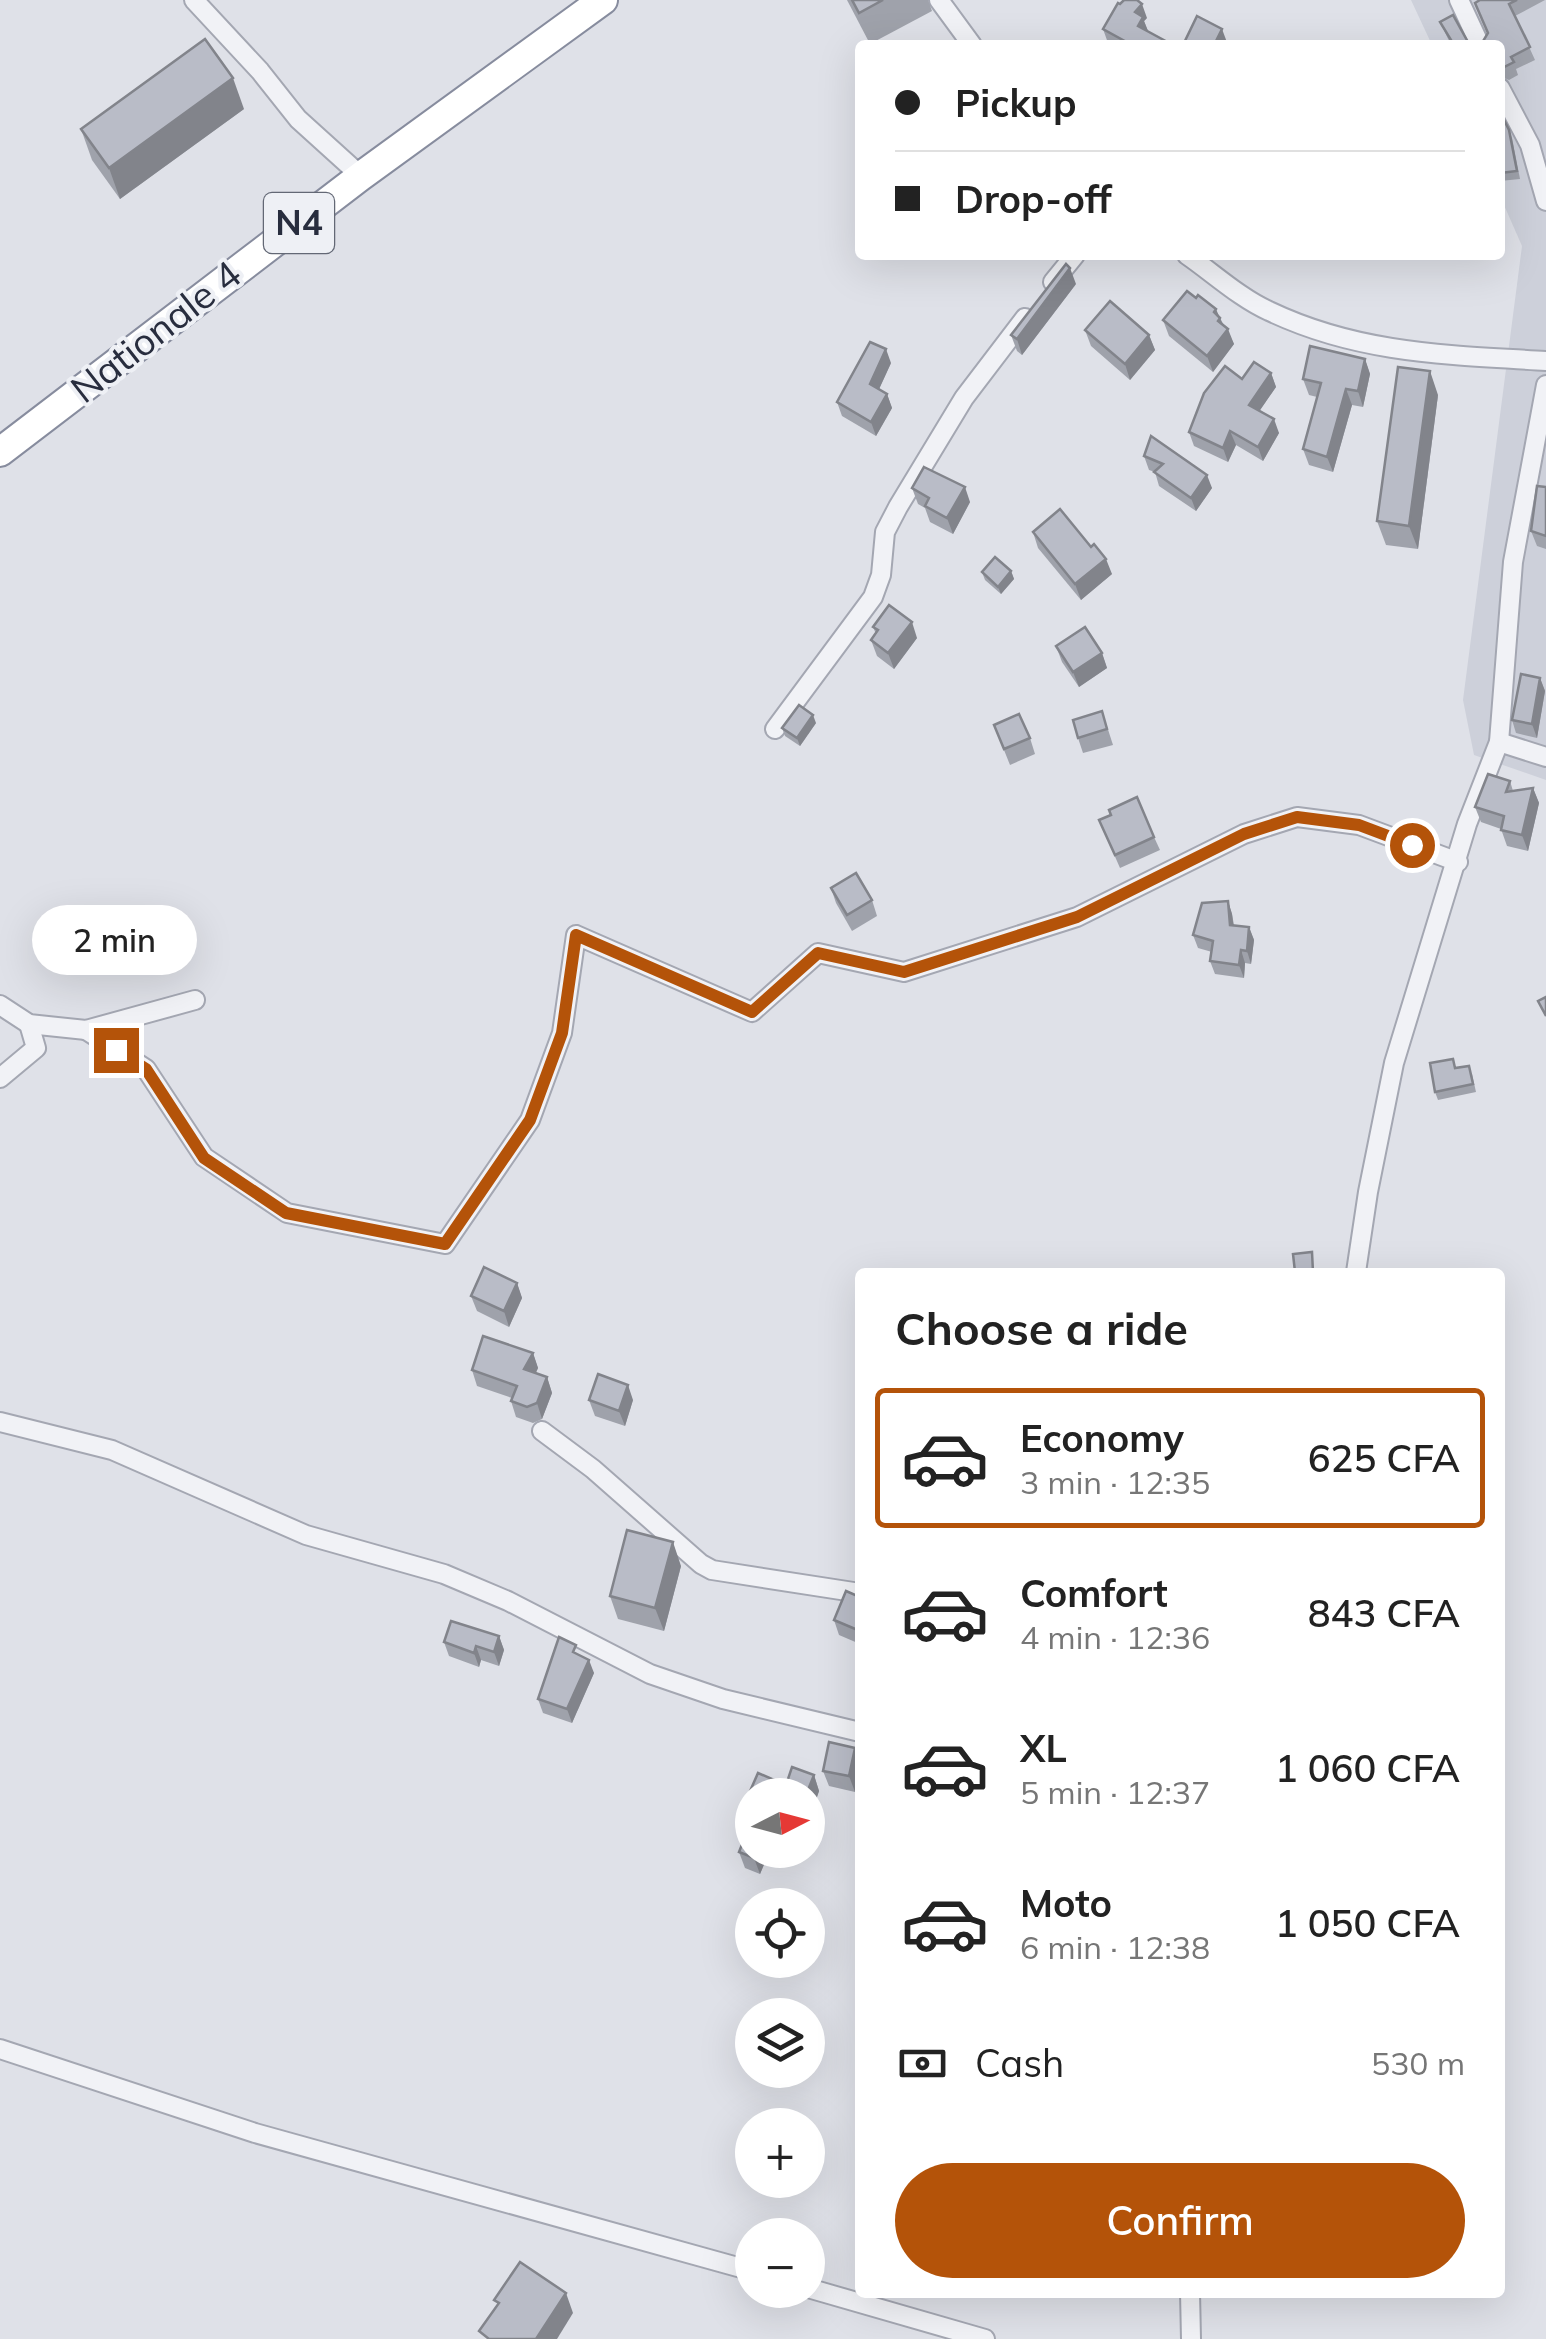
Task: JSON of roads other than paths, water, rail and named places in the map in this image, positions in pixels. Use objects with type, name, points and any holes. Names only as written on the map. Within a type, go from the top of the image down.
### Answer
[{"type":"highway","name":"Nationale 4","points":[[0,452],[360,176],[603,0]]},
{"type":"street","points":[[194,0],[298,119],[360,176]]},
{"type":"street","points":[[939,0],[968,40]]},
{"type":"street","points":[[1459,0],[1478,40]]},
{"type":"street","points":[[1505,98],[1530,145],[1546,201]]},
{"type":"street","points":[[775,729],[873,597],[886,532],[964,398],[1070,260]]},
{"type":"street","points":[[1193,260],[1267,311],[1338,336],[1407,353],[1546,360]]},
{"type":"street","points":[[1357,1268],[1394,1063],[1477,796],[1499,742],[1513,562],[1546,385]]},
{"type":"street","points":[[1499,742],[1546,757]]},
{"type":"street","points":[[86,1030],[146,1069],[204,1158],[286,1213],[445,1244],[530,1120],[562,1033],[576,935],[752,1012],[818,953],[904,972],[1077,917],[1244,834],[1297,817],[1359,825],[1458,862]]},
{"type":"street","points":[[0,1005],[29,1024],[86,1030],[195,1000]]},
{"type":"street","points":[[0,1078],[36,1048],[29,1024]]},
{"type":"street","points":[[0,1422],[112,1450],[306,1535],[444,1574],[508,1601],[650,1674],[724,1700],[855,1731]]},
{"type":"street","points":[[542,1431],[712,1570],[855,1592]]},
{"type":"street","points":[[0,2049],[273,2138],[735,2266]]},
{"type":"street","points":[[825,2293],[985,2339]]},
{"type":"street","points":[[1190,2298],[1191,2339]]}]
